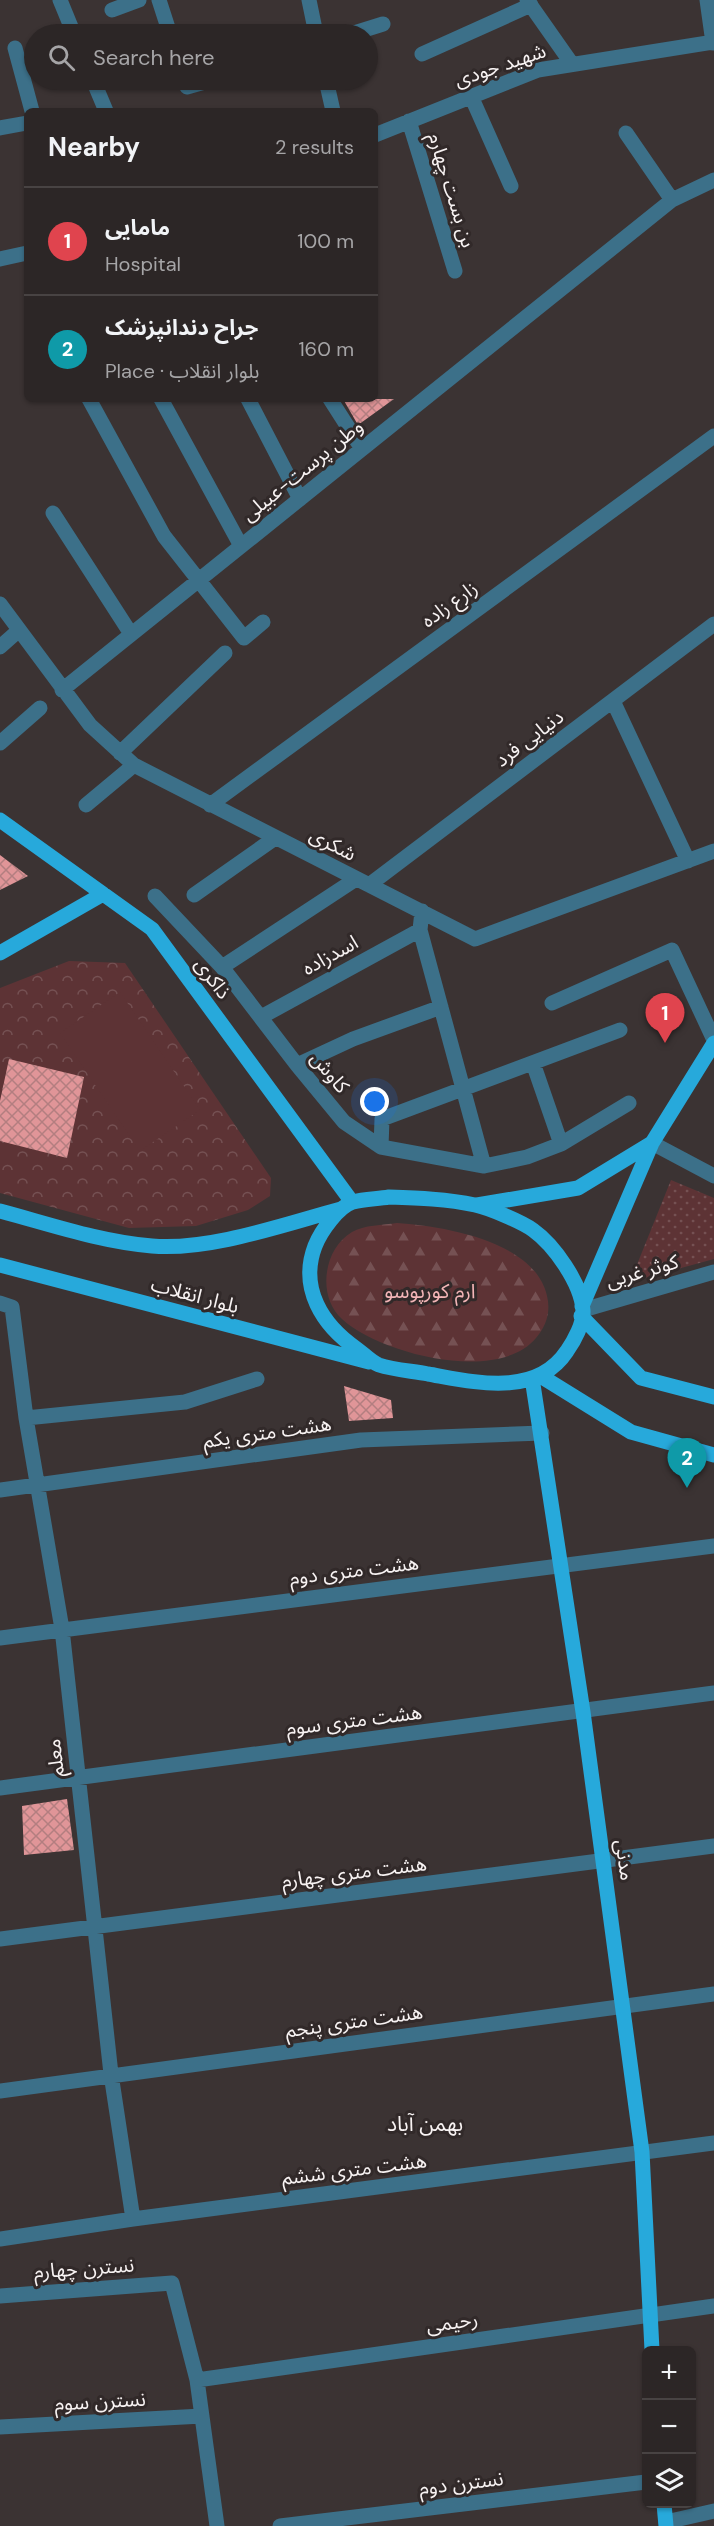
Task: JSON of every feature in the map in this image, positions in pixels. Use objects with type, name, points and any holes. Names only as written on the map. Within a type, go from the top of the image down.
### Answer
[{"type":"main road","name":"ذاکری","points":[[0,820],[152,929],[346,1206]]},
{"type":"main road","points":[[0,953],[103,894]]},
{"type":"main road","points":[[714,1042],[652,1143],[582,1311],[575,1338],[561,1360],[536,1377],[631,1432],[714,1455]]},
{"type":"main road","points":[[477,1205],[578,1188],[652,1143]]},
{"type":"main road","name":"بلوار انقلاب","points":[[0,1210],[122,1243],[154,1246],[187,1245],[254,1233],[346,1206],[389,1197],[436,1199],[477,1205]]},
{"type":"main road","points":[[477,1205],[532,1229],[558,1255],[573,1281],[582,1311],[641,1378],[714,1397]]},
{"type":"main road","points":[[346,1206],[318,1238],[310,1260],[310,1286],[318,1311],[341,1338],[379,1365]]},
{"type":"main road","name":"بلوار انقلاب","points":[[0,1265],[379,1365],[487,1383],[519,1383],[536,1377]]},
{"type":"main road","name":"مدنی","points":[[536,1377],[542,1433],[624,2006],[642,2152],[652,2346]]},
{"type":"main road","points":[[664,2508],[666,2524]]},
{"type":"street","points":[[60,0],[70,24]]},
{"type":"street","points":[[111,10],[139,0]]},
{"type":"street","points":[[159,0],[167,24]]},
{"type":"street","points":[[309,0],[314,24]]},
{"type":"street","points":[[707,0],[714,42]]},
{"type":"street","points":[[422,54],[529,3],[572,64]]},
{"type":"street","points":[[378,26],[383,24]]},
{"type":"street","name":"شهید جودی","points":[[378,134],[538,70],[714,42]]},
{"type":"street","points":[[15,48],[24,81]]},
{"type":"street","points":[[26,90],[31,108]]},
{"type":"street","points":[[97,90],[105,108]]},
{"type":"street","points":[[328,90],[332,108]]},
{"type":"street","points":[[471,96],[511,186]]},
{"type":"street","name":"بن بست چهارم","points":[[409,121],[455,271]]},
{"type":"street","points":[[0,128],[24,124]]},
{"type":"street","points":[[626,133],[672,200]]},
{"type":"street","name":"وطن پرست-عبیلی","points":[[62,690],[672,200],[714,180]]},
{"type":"street","points":[[0,259],[24,254]]},
{"type":"street","points":[[91,402],[164,536],[198,580],[244,638],[263,622]]},
{"type":"street","points":[[163,402],[241,546]]},
{"type":"street","points":[[250,402],[300,499]]},
{"type":"street","points":[[332,402],[362,449]]},
{"type":"street","name":"زارع زاده","points":[[210,805],[714,436]]},
{"type":"street","points":[[53,513],[131,634]]},
{"type":"street","name":"شکری","points":[[0,604],[90,725],[134,765],[475,939],[714,851]]},
{"type":"street","name":"دنیایی فرد","points":[[222,967],[363,882],[613,701],[714,624]]},
{"type":"street","points":[[0,647],[18,631]]},
{"type":"street","points":[[120,753],[225,653]]},
{"type":"street","points":[[613,701],[688,861]]},
{"type":"street","points":[[0,743],[40,708]]},
{"type":"street","points":[[86,805],[134,765]]},
{"type":"street","points":[[194,896],[275,838]]},
{"type":"street","name":"کاوش","points":[[155,896],[222,967],[344,1122],[381,1148],[484,1166],[527,1157],[561,1144],[628,1103]]},
{"type":"street","points":[[422,911],[420,930],[484,1166]]},
{"type":"street","name":"اسدزاده","points":[[261,1017],[420,930]]},
{"type":"street","points":[[552,1003],[672,950],[714,1042]]},
{"type":"street","points":[[297,1065],[352,1039],[441,1007]]},
{"type":"street","points":[[381,1148],[382,1119],[620,1030]]},
{"type":"street","points":[[533,1063],[561,1144]]},
{"type":"street","points":[[652,1143],[714,1176]]},
{"type":"street","name":"کوثر غربی","points":[[582,1311],[714,1272]]},
{"type":"street","name":"معلم","points":[[0,1303],[12,1306],[36,1485],[62,1629],[111,2074],[133,2219]]},
{"type":"street","points":[[26,1418],[185,1402],[257,1379]]},
{"type":"street","name":"هشت متری یکم","points":[[0,1490],[361,1440],[542,1433]]},
{"type":"street","name":"هشت متری دوم","points":[[0,1638],[714,1546]]},
{"type":"street","name":"هشت متری سوم","points":[[0,1788],[714,1694]]},
{"type":"street","name":"هشت متری چهارم","points":[[0,1939],[714,1846]]},
{"type":"street","name":"هشت متری پنجم","points":[[0,2091],[111,2074],[714,1994]]},
{"type":"street","name":"هشت متری ششم","points":[[0,2240],[133,2219],[714,2143]]},
{"type":"street","name":"نسترن چهارم","points":[[0,2296],[172,2283],[197,2380]]},
{"type":"street","name":"رحیمی","points":[[197,2380],[714,2306]]},
{"type":"street","points":[[197,2380],[217,2526]]},
{"type":"street","name":"نسترن سوم","points":[[0,2427],[202,2416]]},
{"type":"street","name":"نسترن دوم","points":[[280,2526],[642,2482]]},
{"type":"street","points":[[666,2524],[714,2511]]},
{"type":"green space","points":[[69,961],[125,963],[271,1178],[270,1196],[248,1210],[196,1226],[129,1228],[0,1193],[0,988]]},
{"type":"green space","points":[[120,992],[200,1110],[140,1151],[60,1033]]},
{"type":"green space","points":[[671,1180],[714,1198],[714,1259],[630,1282]]},
{"type":"green space","name":"ارم کورپوسو","points":[[397,1223],[438,1228],[485,1240],[525,1262],[539,1277],[548,1302],[547,1318],[536,1338],[518,1352],[495,1359],[468,1361],[439,1359],[410,1353],[383,1343],[360,1332],[342,1319],[334,1310],[329,1299],[327,1286],[327,1274],[335,1250],[352,1232]]},
{"type":"building","points":[[378,399],[394,399],[358,425],[345,402],[378,402]]},
{"type":"building","points":[[0,855],[28,876],[0,890]]},
{"type":"building","points":[[9,1059],[84,1077],[67,1158],[0,1141],[0,1101]]},
{"type":"building","points":[[344,1386],[391,1400],[393,1418],[349,1421]]},
{"type":"building","points":[[67,1799],[74,1850],[24,1855],[22,1806]]},
{"type":"place","name":"مامایی","points":[[665,1043]]},
{"type":"place","name":"جراح دندانپزشک","points":[[687,1488]]},
{"type":"district","name":"بهمن آباد","points":[[425,2124]]}]
